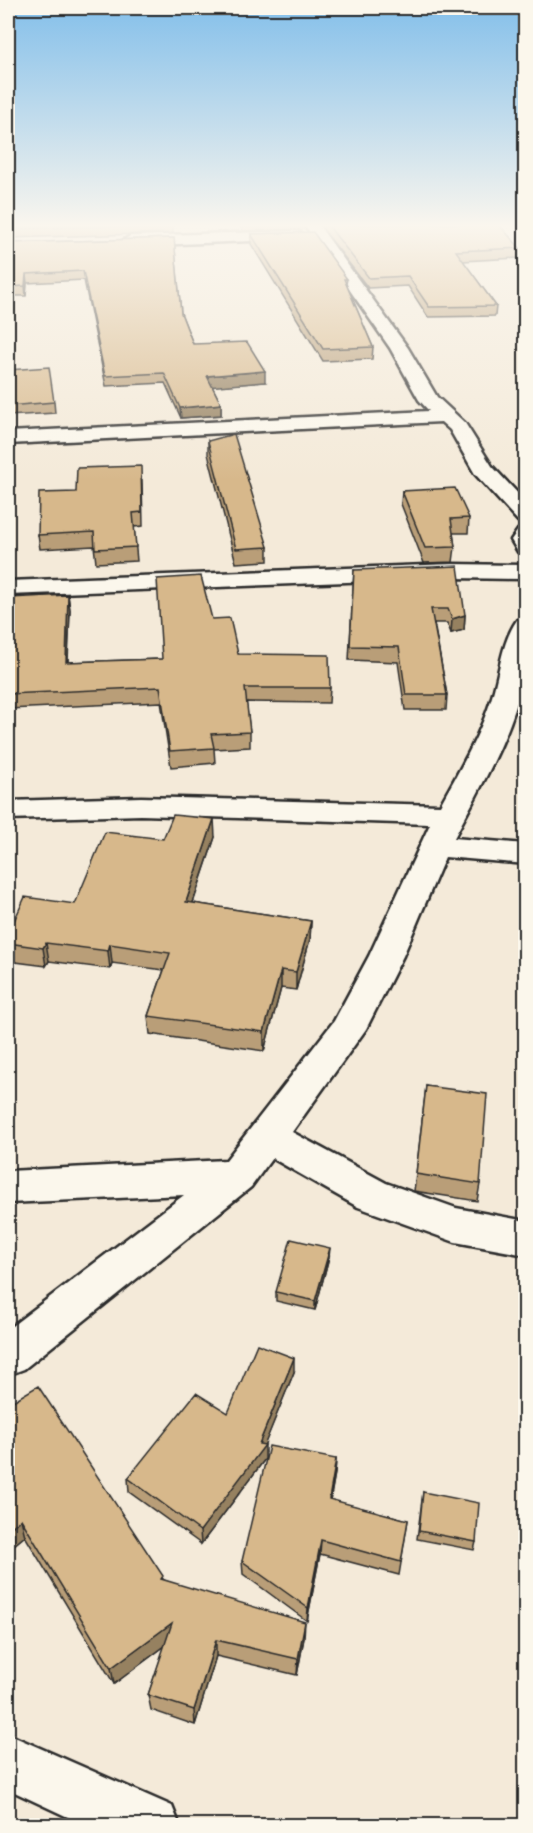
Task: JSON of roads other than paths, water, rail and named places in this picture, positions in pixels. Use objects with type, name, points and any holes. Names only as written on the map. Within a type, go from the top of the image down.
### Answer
[{"type":"street","points":[[372,310],[399,348],[429,400],[458,427],[483,469],[525,516]]},
{"type":"street","points":[[8,438],[448,416]]},
{"type":"street","points":[[8,588],[453,571],[525,572]]},
{"type":"street","points":[[8,1355],[237,1176],[348,1029],[386,956],[443,830],[488,744],[506,699],[515,653],[525,625]]},
{"type":"street","points":[[8,810],[141,806],[443,830],[525,854]]},
{"type":"street","points":[[267,1137],[372,1195],[455,1225],[525,1238]]},
{"type":"street","points":[[8,1187],[237,1176]]},
{"type":"street","points":[[8,1761],[152,1826]]}]
